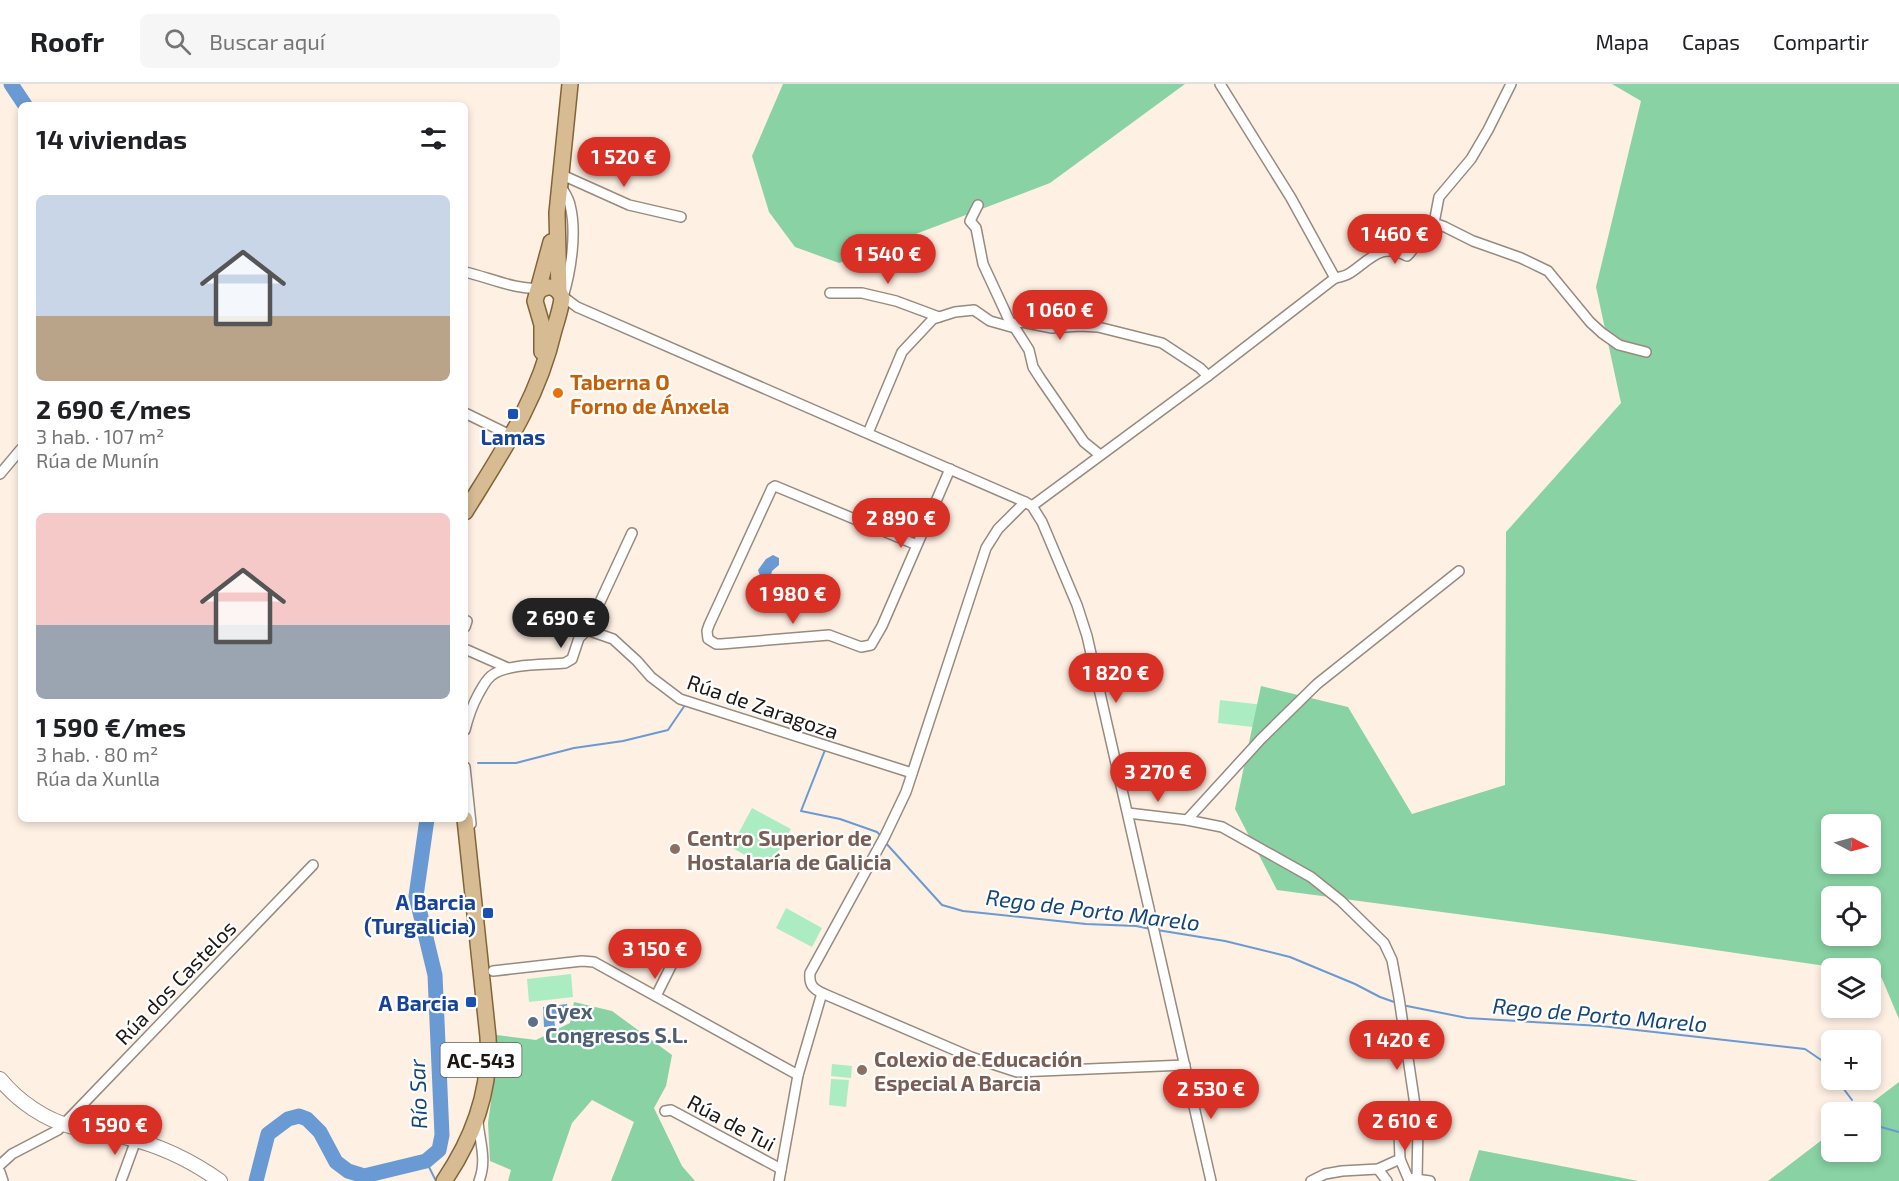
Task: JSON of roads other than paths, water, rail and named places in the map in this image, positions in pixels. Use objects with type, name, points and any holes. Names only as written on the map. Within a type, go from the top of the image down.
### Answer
[{"type":"main road","points":[[468,507],[526,412],[547,358],[557,213],[570,84]]},
{"type":"main road","points":[[536,388],[551,299]]},
{"type":"main road","name":"AC-543","points":[[458,822],[481,1048],[478,1116]]},
{"type":"main road","name":"AC-543","points":[[448,1175],[469,1138],[486,1088],[488,1046],[465,822]]},
{"type":"street","points":[[1220,84],[1291,198],[1335,278]]},
{"type":"street","points":[[1434,223],[1439,197],[1471,159],[1511,84]]},
{"type":"street","points":[[560,179],[629,205],[681,217]]},
{"type":"street","points":[[551,299],[570,263],[572,228],[570,206],[560,179]]},
{"type":"street","points":[[978,205],[970,222],[976,228],[983,264],[1009,320],[1029,350],[1033,366],[1040,378],[1084,442],[1100,455]]},
{"type":"street","points":[[1185,1065],[1017,1072],[971,1057],[822,993],[814,989],[811,984],[810,973],[898,810],[986,548],[998,529],[1028,504],[1208,376],[1335,278],[1349,274],[1365,260],[1389,250],[1407,256],[1415,249],[1428,226],[1434,223],[1548,271],[1590,322],[1602,333],[1619,345],[1646,352]]},
{"type":"street","points":[[468,273],[577,307],[1028,504],[1042,522],[1083,620],[1211,1181]]},
{"type":"street","points":[[519,287],[551,299]]},
{"type":"street","points":[[830,293],[862,293],[896,301],[939,317]]},
{"type":"street","points":[[868,433],[902,352],[933,319],[955,312],[974,310],[990,321],[1015,328]]},
{"type":"street","points":[[1015,328],[1017,323],[1022,322],[1052,328],[1098,327],[1151,340],[1161,343],[1200,368],[1208,376]]},
{"type":"street","points":[[468,414],[512,436]]},
{"type":"street","points":[[0,474],[18,453]]},
{"type":"street","points":[[917,545],[775,486],[772,488],[709,626],[707,636],[711,642],[721,644],[829,635],[861,647],[868,647],[876,640],[950,469]]},
{"type":"street","points":[[468,715],[489,678],[496,673],[508,668],[570,662],[581,634],[587,630],[632,533]]},
{"type":"street","points":[[1187,820],[1261,739],[1317,684],[1459,571]]},
{"type":"street","name":"Rúa de Zaragoza","points":[[587,630],[613,639],[637,660],[651,677],[680,699],[912,773]]},
{"type":"street","points":[[468,651],[508,668]]},
{"type":"street","points":[[468,793],[472,828],[471,868]]},
{"type":"street","points":[[1128,813],[1222,827],[1311,877],[1341,901],[1384,943],[1392,960],[1402,1013],[1418,1125],[1417,1179]]},
{"type":"street","name":"Rúa dos Castelos","points":[[0,1165],[12,1154],[58,1130],[313,865]]},
{"type":"street","points":[[656,996],[674,960]]},
{"type":"street","points":[[494,970],[582,961],[594,962],[798,1074]]},
{"type":"street","points":[[779,1181],[798,1074],[822,993]]},
{"type":"street","points":[[0,1079],[26,1103],[63,1124],[136,1140],[179,1156],[220,1181]]},
{"type":"street","name":"Rúa de Tui","points":[[665,1111],[671,1110],[781,1169]]},
{"type":"street","points":[[478,1116],[483,1157],[479,1181]]},
{"type":"street","points":[[1418,1125],[1406,1127],[1400,1133],[1400,1160],[1408,1178],[1430,1181]]},
{"type":"street","points":[[121,1181],[136,1140]]},
{"type":"street","points":[[1311,1181],[1325,1174],[1378,1169],[1400,1160]]},
{"type":"street","points":[[1378,1169],[1387,1181]]},
{"type":"street","points":[[0,1172],[3,1181]]},
{"type":"water","points":[[773,555],[779,558],[779,565],[772,571],[770,579],[767,581],[761,579],[758,570],[766,559]]},
{"type":"water","points":[[567,1004],[569,1016],[554,1019],[555,1026],[544,1027],[543,1007]]},
{"type":"waterway","name":"Río Sar","points":[[11,84],[23,102]]},
{"type":"waterway","name":"Rego de Porto Marelo","points":[[478,763],[516,763],[574,748],[623,741],[668,730],[685,705],[762,730]]},
{"type":"waterway","name":"Rego de Porto Marelo","points":[[825,750],[801,811],[840,819],[877,832],[881,836]]},
{"type":"waterway","name":"Río Sar","points":[[256,1181],[268,1134],[288,1119],[299,1116],[307,1119],[320,1132],[336,1162],[348,1171],[364,1176],[426,1161],[439,1150],[442,1135],[435,975],[416,896],[427,822]]},
{"type":"waterway","name":"Rego de Porto Marelo","points":[[884,841],[942,905],[963,911],[1151,929]]},
{"type":"waterway","name":"Rego de Porto Marelo","points":[[1157,930],[1225,941],[1290,957],[1397,1003]]},
{"type":"waterway","name":"Rego de Porto Marelo","points":[[1402,1005],[1467,1018],[1601,1026],[1805,1049],[1821,1060]]},
{"type":"waterway","name":"Rego de Porto Marelo","points":[[1844,1090],[1852,1100]]},
{"type":"waterway","name":"Rego de Porto Marelo","points":[[1881,1127],[1899,1132]]},
{"type":"waterway","points":[[426,1161],[436,1181]]},
{"type":"place","name":"Taberna O Forno de Ánxela","points":[[558,393]]},
{"type":"place","name":"Lamas","points":[[513,414]]},
{"type":"place","name":"Centro Superior de Hostalaría de Galicia","points":[[675,849]]},
{"type":"place","name":"A Barcia (Turgalicia)","points":[[488,913]]},
{"type":"place","name":"A Barcia","points":[[471,1002]]},
{"type":"place","name":"Cyex Congresos S.L.","points":[[533,1022]]},
{"type":"place","name":"Colexio de Educación Especial A Barcia","points":[[862,1070]]}]
